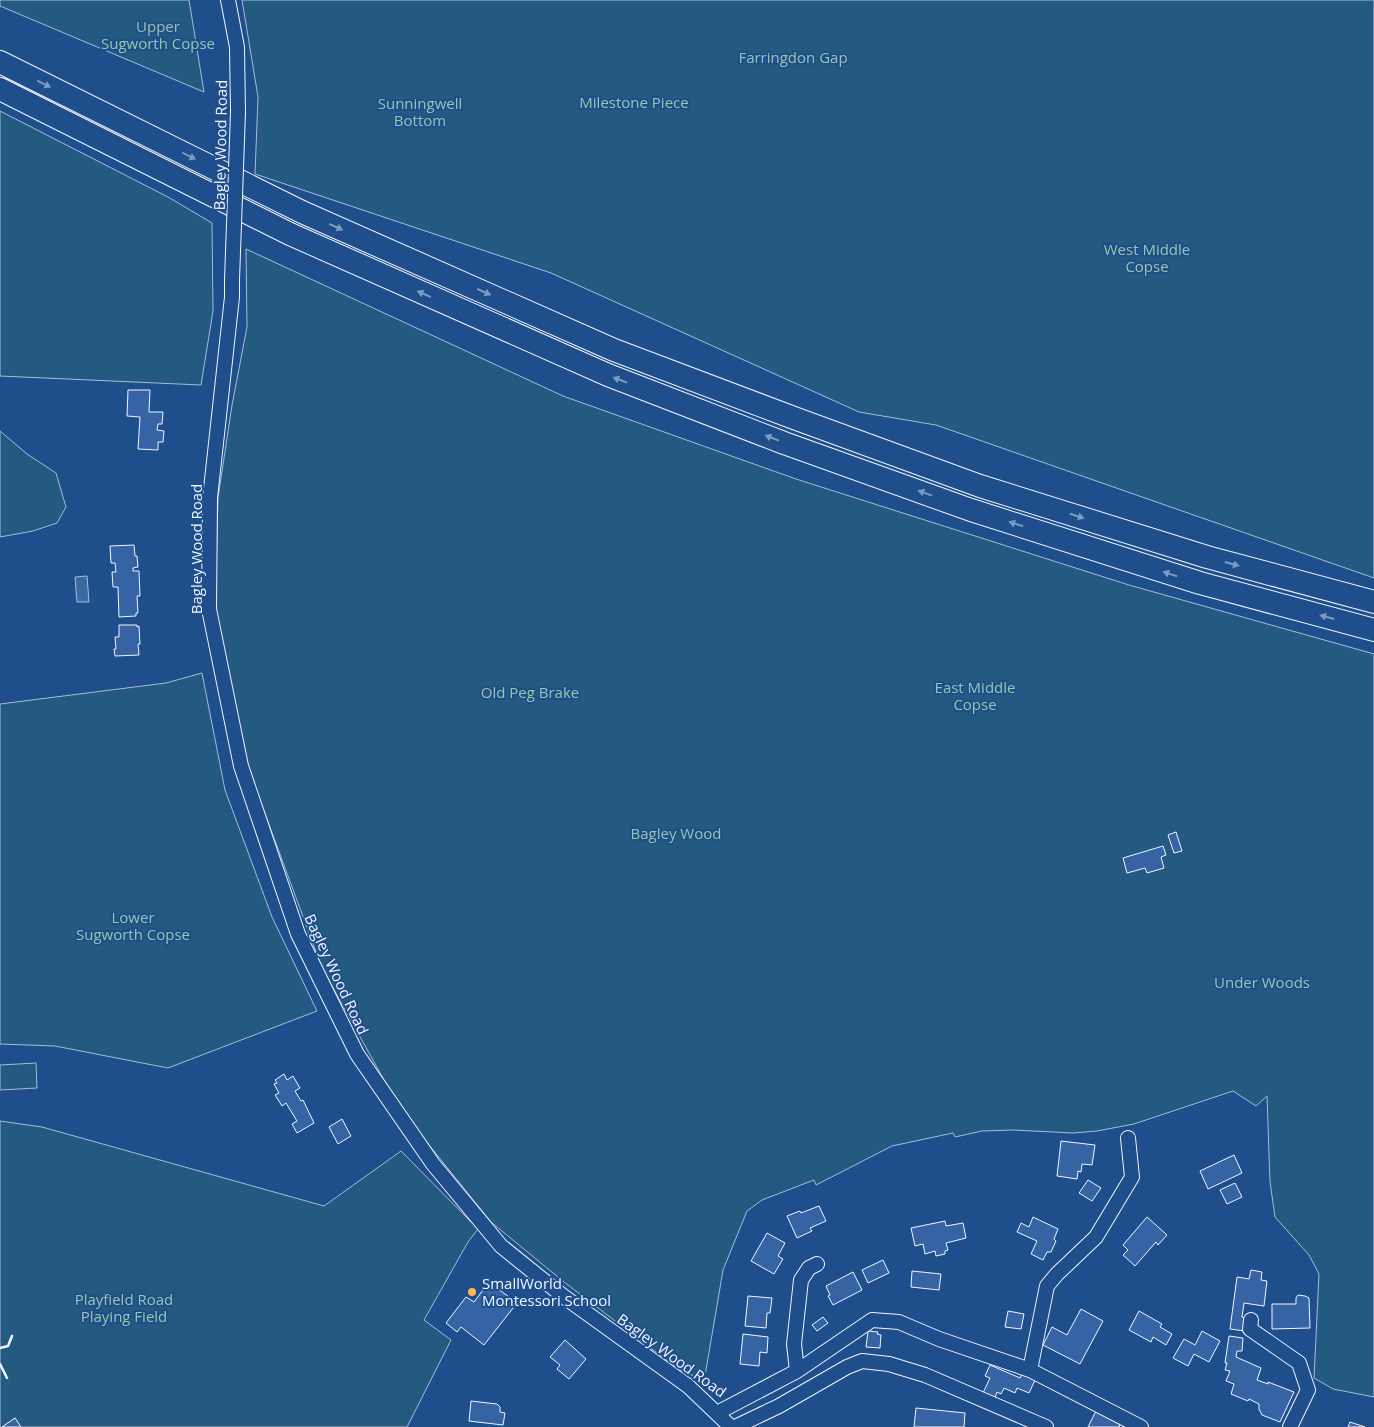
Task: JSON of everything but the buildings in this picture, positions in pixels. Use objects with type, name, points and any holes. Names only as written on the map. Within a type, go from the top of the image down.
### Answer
[{"type":"highway","points":[[0,62],[302,212],[614,350],[980,486],[1207,557],[1374,602]]},
{"type":"highway","points":[[0,89],[290,234],[608,375],[784,443],[971,510],[1200,583],[1374,630]]},
{"type":"street","name":"Bagley Wood Road","points":[[228,0],[237,46],[238,112],[232,297],[210,498],[209,609],[240,766],[298,934],[357,1054],[433,1164],[501,1246],[563,1296],[688,1386],[717,1413],[797,1371],[872,1320],[886,1320],[899,1322],[939,1339],[1030,1370],[1141,1427]]},
{"type":"street","points":[[1030,1370],[1047,1286],[1096,1237],[1132,1177],[1128,1138]]},
{"type":"street","points":[[797,1371],[794,1344],[800,1289],[802,1280],[811,1265]]},
{"type":"street","points":[[1251,1320],[1250,1329],[1299,1363],[1308,1390],[1290,1427]]},
{"type":"street","points":[[735,1427],[779,1406],[847,1367],[862,1361],[889,1364],[926,1375],[1046,1427]]},
{"type":"street","points":[[717,1413],[731,1427]]},
{"type":"green space","name":"Upper Sugworth Copse","points":[[0,0],[189,0],[204,92],[0,6]]},
{"type":"green space","name":"West Middle Copse","points":[[242,0],[1374,0],[1374,578],[936,425],[859,412],[551,273],[255,174],[258,97]]},
{"type":"green space","points":[[0,111],[168,197],[212,223],[213,311],[201,385],[0,376]]},
{"type":"green space","name":"Bagley Wood","points":[[246,249],[563,396],[796,479],[1129,585],[1374,654],[1374,1397],[1333,1389],[1314,1378],[1319,1274],[1309,1255],[1275,1217],[1270,1182],[1267,1096],[1256,1106],[1233,1091],[1134,1124],[1097,1131],[1073,1133],[1013,1130],[982,1131],[955,1137],[953,1133],[892,1146],[816,1185],[814,1180],[762,1200],[747,1211],[723,1270],[705,1376],[694,1376],[678,1369],[564,1282],[491,1222],[400,1109],[322,968],[247,765],[215,606],[218,498],[232,405],[247,327]]},
{"type":"green space","points":[[0,431],[27,454],[56,473],[66,507],[57,523],[33,531],[0,537]]},
{"type":"green space","name":"Lower Sugworth Copse","points":[[202,673],[225,790],[272,917],[317,1011],[168,1068],[55,1046],[0,1044],[0,704],[166,683]]},
{"type":"green space","points":[[36,1063],[37,1088],[0,1090],[0,1065]]},
{"type":"green space","name":"Playfield Road Playing Field","points":[[0,1121],[42,1127],[324,1206],[401,1151],[478,1229],[468,1242],[424,1320],[451,1340],[407,1427],[0,1427]]},
{"type":"shaded area","points":[[87,576],[89,602],[77,602],[75,577]]},
{"type":"wall","points":[[0,1348],[8,1346],[12,1336]]},
{"type":"wall","points":[[0,1364],[7,1378]]},
{"type":"place","name":"SmallWorld Montessori School","points":[[472,1292]]},
{"type":"park label","name":"Farringdon Gap","points":[[793,57]]},
{"type":"park label","name":"Milestone Piece","points":[[634,102]]},
{"type":"park label","name":"Sunningwell Bottom","points":[[420,112]]},
{"type":"park label","name":"Old Peg Brake","points":[[530,692]]},
{"type":"park label","name":"East Middle Copse","points":[[975,696]]},
{"type":"park label","name":"Under Woods","points":[[1262,982]]}]
